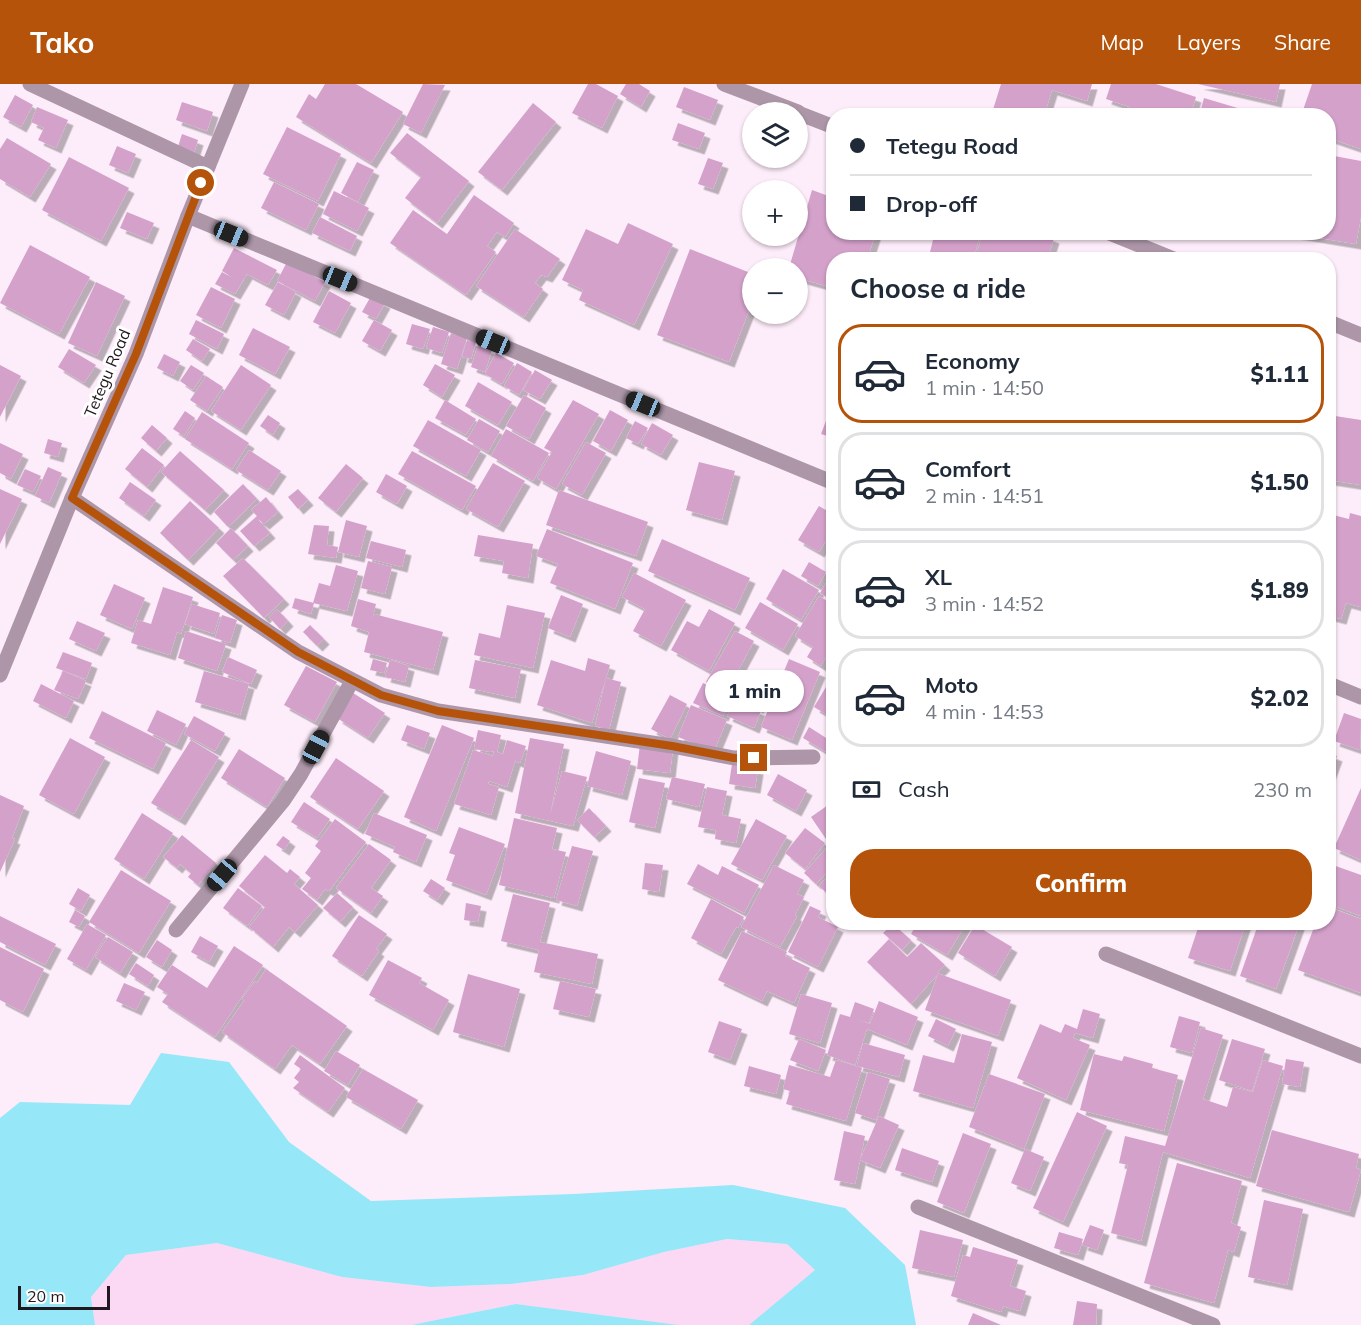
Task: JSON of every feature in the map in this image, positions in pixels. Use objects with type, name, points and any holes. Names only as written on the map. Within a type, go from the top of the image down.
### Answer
[{"type":"street","points":[[30,84],[208,167]]},
{"type":"street","name":"Tetegu Road","points":[[0,675],[72,498],[136,354],[188,216],[242,84]]},
{"type":"street","points":[[724,84],[770,102]]},
{"type":"street","points":[[808,117],[826,124]]},
{"type":"street","points":[[188,216],[826,480]]},
{"type":"street","points":[[1127,240],[1156,252]]},
{"type":"street","points":[[1336,325],[1361,335]]},
{"type":"street","points":[[72,498],[298,652],[381,695],[438,711],[672,746],[734,758],[813,757]]},
{"type":"street","points":[[176,930],[283,801],[301,774],[352,681]]},
{"type":"street","points":[[1336,687],[1361,697]]},
{"type":"street","points":[[1106,954],[1361,1056]]},
{"type":"street","points":[[918,1207],[1213,1325]]},
{"type":"shaded area","points":[[727,1239],[787,1244],[815,1270],[749,1325],[679,1325],[516,1304],[411,1325],[95,1325],[91,1297],[126,1255],[217,1243],[342,1277],[431,1287],[511,1284],[583,1275],[664,1252]]},
{"type":"water","points":[[161,1053],[229,1062],[289,1142],[371,1201],[574,1194],[733,1185],[845,1208],[905,1265],[916,1325],[749,1325],[815,1270],[787,1244],[727,1239],[664,1252],[583,1275],[511,1284],[431,1287],[342,1277],[217,1243],[126,1255],[91,1297],[95,1325],[0,1325],[0,1118],[20,1102],[130,1105]]},
{"type":"water","points":[[516,1304],[679,1325],[411,1325]]},
{"type":"building","points":[[325,84],[356,84],[403,112],[371,163],[296,117],[309,94],[316,99]]},
{"type":"building","points":[[423,84],[445,85],[421,133],[403,124]]},
{"type":"building","points":[[588,84],[596,84],[618,96],[602,128],[572,113]]},
{"type":"building","points":[[626,84],[639,84],[650,91],[641,107],[620,94]]},
{"type":"building","points":[[1001,84],[1092,84],[1087,101],[1052,90],[1046,108],[994,108]]},
{"type":"building","points":[[1111,84],[1156,84],[1196,97],[1193,108],[1130,108],[1106,99]]},
{"type":"building","points":[[1198,84],[1280,84],[1276,102]]},
{"type":"building","points":[[1312,84],[1361,84],[1361,149],[1336,140],[1336,108],[1304,108]]},
{"type":"building","points":[[684,87],[718,100],[710,120],[676,107]]},
{"type":"building","points":[[15,95],[33,105],[21,127],[3,117]]},
{"type":"building","points":[[1204,98],[1238,108],[1201,108]]},
{"type":"building","points":[[182,102],[213,112],[207,131],[176,120]]},
{"type":"building","points":[[533,103],[556,122],[502,190],[478,172]]},
{"type":"building","points":[[37,107],[68,120],[56,148],[38,140],[44,128],[31,122]]},
{"type":"building","points":[[678,123],[705,133],[699,149],[672,140]]},
{"type":"building","points":[[287,127],[341,154],[318,201],[263,174]]},
{"type":"building","points":[[407,133],[469,181],[437,223],[405,198],[421,177],[390,153]]},
{"type":"building","points":[[182,134],[198,140],[193,156],[177,150]]},
{"type":"building","points":[[7,138],[51,164],[30,197],[0,179],[0,149]]},
{"type":"building","points":[[117,146],[136,154],[128,173],[109,165]]},
{"type":"building","points":[[1336,156],[1361,161],[1361,217],[1356,244],[1332,240],[1336,240]]},
{"type":"building","points":[[69,157],[129,188],[101,241],[42,210]]},
{"type":"building","points":[[708,158],[723,163],[713,189],[698,184]]},
{"type":"building","points":[[357,162],[374,170],[358,202],[341,193]]},
{"type":"building","points":[[274,182],[319,204],[306,230],[261,208]]},
{"type":"building","points":[[812,190],[826,195],[826,240],[873,240],[870,252],[826,252],[826,286],[808,281],[808,258],[792,258],[795,246],[808,246],[808,204]]},
{"type":"building","points":[[334,191],[369,208],[357,231],[323,214]]},
{"type":"building","points":[[474,195],[514,223],[505,237],[497,232],[487,246],[496,252],[466,295],[390,243],[413,210],[447,234]]},
{"type":"building","points":[[127,212],[154,223],[147,239],[120,228]]},
{"type":"building","points":[[320,217],[357,236],[350,251],[312,233]]},
{"type":"building","points":[[628,223],[673,244],[634,325],[579,300],[583,290],[562,280],[586,229],[618,244]]},
{"type":"building","points":[[515,229],[560,259],[547,277],[541,275],[535,283],[543,289],[524,317],[476,286]]},
{"type":"building","points":[[933,240],[979,240],[975,252],[930,252]]},
{"type":"building","points":[[981,240],[1053,240],[1050,252],[977,252]]},
{"type":"building","points":[[30,245],[90,277],[59,334],[0,303]]},
{"type":"building","points":[[234,248],[277,270],[268,285],[247,274],[235,294],[215,284],[222,272],[235,279],[222,271]]},
{"type":"building","points":[[690,249],[742,270],[744,324],[729,362],[657,335]]},
{"type":"building","points":[[287,262],[325,282],[315,301],[277,281]]},
{"type":"building","points":[[96,282],[125,296],[97,356],[68,343]]},
{"type":"building","points":[[278,282],[296,292],[284,315],[265,305]]},
{"type":"building","points":[[211,287],[235,299],[221,328],[196,315]]},
{"type":"building","points":[[329,291],[351,303],[335,333],[313,322]]},
{"type":"building","points":[[371,296],[385,303],[376,319],[362,312]]},
{"type":"building","points":[[196,320],[224,334],[217,349],[189,334]]},
{"type":"building","points":[[374,320],[392,330],[380,351],[362,341]]},
{"type":"building","points":[[412,324],[430,329],[423,349],[406,344]]},
{"type":"building","points":[[433,327],[449,332],[442,353],[426,348]]},
{"type":"building","points":[[253,328],[290,347],[275,374],[239,355]]},
{"type":"building","points":[[451,333],[467,338],[457,369],[441,364]]},
{"type":"building","points":[[193,339],[210,349],[202,361],[186,350]]},
{"type":"building","points":[[467,340],[476,342],[471,359],[462,357]]},
{"type":"building","points":[[478,345],[492,350],[485,372],[471,367]]},
{"type":"building","points":[[69,349],[96,365],[84,383],[58,367]]},
{"type":"building","points":[[496,353],[514,363],[502,384],[485,374]]},
{"type":"building","points":[[164,354],[180,362],[173,376],[157,368]]},
{"type":"building","points":[[517,363],[532,372],[519,395],[504,386]]},
{"type":"building","points":[[435,364],[455,375],[442,397],[423,385]]},
{"type":"building","points":[[0,365],[21,376],[0,417]]},
{"type":"building","points":[[191,365],[204,373],[193,390],[180,381]]},
{"type":"building","points":[[241,365],[271,385],[241,430],[211,411]]},
{"type":"building","points":[[535,370],[552,380],[540,399],[523,390]]},
{"type":"building","points":[[206,376],[223,387],[207,411],[190,400]]},
{"type":"building","points":[[478,382],[512,402],[498,425],[465,406]]},
{"type":"building","points":[[524,395],[546,408],[529,439],[506,426]]},
{"type":"building","points":[[445,400],[476,419],[466,435],[435,418]]},
{"type":"building","points":[[573,400],[599,414],[556,489],[537,478],[552,452],[544,448]]},
{"type":"building","points":[[610,410],[628,420],[611,451],[593,441]]},
{"type":"building","points":[[185,411],[195,418],[184,436],[173,429]]},
{"type":"building","points":[[202,412],[249,443],[232,469],[185,439]]},
{"type":"building","points":[[268,415],[280,423],[273,435],[260,426]]},
{"type":"building","points":[[1336,416],[1361,420],[1361,485],[1336,481]]},
{"type":"building","points":[[479,419],[500,431],[488,452],[467,440]]},
{"type":"building","points":[[428,420],[481,450],[466,476],[413,446]]},
{"type":"building","points":[[635,421],[648,428],[638,444],[626,438]]},
{"type":"building","points":[[826,421],[826,436],[821,434]]},
{"type":"building","points":[[652,423],[673,435],[661,455],[641,444]]},
{"type":"building","points":[[152,425],[167,438],[156,451],[141,438]]},
{"type":"building","points":[[506,429],[549,453],[533,481],[491,456]]},
{"type":"building","points":[[48,439],[62,443],[58,457],[44,453]]},
{"type":"building","points":[[586,442],[606,453],[582,495],[562,484]]},
{"type":"building","points":[[0,443],[23,454],[11,479],[0,473]]},
{"type":"building","points":[[142,448],[164,465],[147,487],[125,469]]},
{"type":"building","points":[[249,450],[281,471],[268,490],[236,470]]},
{"type":"building","points":[[180,451],[224,490],[205,510],[161,472]]},
{"type":"building","points":[[412,451],[476,486],[462,510],[398,474]]},
{"type":"building","points":[[699,462],[735,471],[722,520],[686,510]]},
{"type":"building","points":[[493,463],[525,481],[498,527],[466,509]]},
{"type":"building","points":[[346,464],[363,478],[336,512],[318,498]]},
{"type":"building","points":[[48,467],[62,473],[49,503],[35,496]]},
{"type":"building","points":[[25,469],[41,476],[33,492],[17,485]]},
{"type":"building","points":[[386,474],[407,486],[397,504],[376,492]]},
{"type":"building","points":[[130,482],[156,500],[144,516],[119,498]]},
{"type":"building","points":[[243,484],[257,499],[228,527],[214,512]]},
{"type":"building","points":[[0,489],[22,499],[0,544]]},
{"type":"building","points":[[298,489],[308,500],[298,509],[288,497]]},
{"type":"building","points":[[559,490],[648,522],[636,556],[546,525]]},
{"type":"building","points":[[266,497],[278,512],[264,524],[258,519],[270,533],[254,546],[240,531],[257,516],[251,510]]},
{"type":"building","points":[[190,501],[219,528],[188,560],[160,533]]},
{"type":"building","points":[[819,506],[826,510],[826,540],[819,552],[798,540]]},
{"type":"building","points":[[1350,513],[1361,516],[1361,607],[1346,603],[1341,619],[1336,618],[1336,516],[1349,519]]},
{"type":"building","points":[[346,520],[367,526],[359,557],[338,552]]},
{"type":"building","points":[[314,525],[329,526],[327,545],[338,547],[336,558],[308,554]]},
{"type":"building","points":[[231,528],[248,546],[233,560],[216,543]]},
{"type":"building","points":[[547,529],[633,563],[615,609],[550,583],[558,564],[536,556]]},
{"type":"building","points":[[478,535],[533,544],[528,578],[502,573],[504,561],[474,556]]},
{"type":"building","points":[[662,539],[750,578],[735,610],[648,571]]},
{"type":"building","points":[[371,541],[406,550],[402,567],[366,558]]},
{"type":"building","points":[[243,558],[284,599],[264,618],[223,576]]},
{"type":"building","points":[[368,561],[392,567],[385,594],[361,588]]},
{"type":"building","points":[[809,562],[826,572],[818,586],[801,576]]},
{"type":"building","points":[[336,565],[358,571],[347,611],[313,603],[319,583],[330,586]]},
{"type":"building","points":[[783,569],[819,590],[801,620],[766,599]]},
{"type":"building","points":[[634,573],[686,600],[661,646],[633,631],[645,609],[622,597]]},
{"type":"building","points":[[826,583],[826,597],[820,593]]},
{"type":"building","points":[[114,584],[145,598],[132,629],[100,615]]},
{"type":"building","points":[[163,587],[193,597],[181,634],[177,632],[170,655],[131,643],[138,620],[151,624]]},
{"type":"building","points":[[561,595],[583,604],[570,637],[548,628]]},
{"type":"building","points":[[819,596],[826,600],[826,656],[821,666],[807,657],[813,647],[795,636]]},
{"type":"building","points":[[295,598],[314,603],[311,614],[292,608]]},
{"type":"building","points":[[358,599],[376,604],[372,620],[374,614],[443,632],[433,670],[364,652],[369,632],[351,626]]},
{"type":"building","points":[[760,602],[798,624],[783,650],[745,628]]},
{"type":"building","points":[[192,604],[220,613],[214,634],[185,624]]},
{"type":"building","points":[[507,605],[545,613],[533,668],[474,655],[479,633],[500,638]]},
{"type":"building","points":[[277,609],[288,621],[280,629],[269,617]]},
{"type":"building","points":[[709,609],[735,623],[709,671],[671,650],[687,621],[699,627]]},
{"type":"building","points":[[222,615],[237,620],[230,643],[215,638]]},
{"type":"building","points":[[77,621],[105,633],[96,651],[69,639]]},
{"type":"building","points":[[310,625],[324,639],[317,646],[303,632]]},
{"type":"building","points":[[186,631],[226,644],[217,671],[178,658]]},
{"type":"building","points":[[735,631],[754,641],[726,693],[706,682]]},
{"type":"building","points":[[63,652],[92,663],[86,679],[56,668]]},
{"type":"building","points":[[228,657],[257,670],[251,684],[222,672]]},
{"type":"building","points":[[588,658],[610,665],[592,723],[537,705],[551,660],[585,671]]},
{"type":"building","points":[[373,659],[387,663],[384,673],[370,670]]},
{"type":"building","points":[[789,659],[820,672],[792,740],[761,727]]},
{"type":"building","points":[[390,660],[409,666],[405,682],[385,677]]},
{"type":"building","points":[[475,660],[521,669],[515,698],[469,688]]},
{"type":"building","points":[[306,666],[337,682],[315,722],[284,705]]},
{"type":"building","points":[[63,671],[86,681],[78,699],[54,690]]},
{"type":"building","points":[[204,671],[249,684],[240,715],[195,702]]},
{"type":"building","points":[[606,678],[621,682],[609,730],[595,726]]},
{"type":"building","points":[[703,683],[732,697],[723,716],[693,703]]},
{"type":"building","points":[[41,684],[74,701],[66,718],[33,701]]},
{"type":"building","points":[[826,687],[826,714],[814,707]]},
{"type":"building","points":[[746,688],[764,698],[758,708],[740,699]]},
{"type":"building","points":[[353,693],[385,713],[368,738],[337,718]]},
{"type":"building","points":[[670,695],[687,704],[670,739],[651,729]]},
{"type":"building","points":[[734,701],[761,711],[754,728],[727,716]]},
{"type":"building","points":[[691,705],[727,720],[714,751],[678,737]]},
{"type":"building","points":[[157,710],[186,724],[176,745],[147,731]]},
{"type":"building","points":[[102,711],[166,743],[153,769],[89,738]]},
{"type":"building","points":[[1344,713],[1361,719],[1360,750],[1336,742]]},
{"type":"building","points":[[194,716],[225,733],[215,751],[184,734]]},
{"type":"building","points":[[407,725],[430,733],[424,749],[401,740]]},
{"type":"building","points":[[442,725],[474,738],[436,831],[404,817]]},
{"type":"building","points":[[809,727],[826,738],[826,752],[803,738]]},
{"type":"building","points":[[478,730],[501,735],[497,752],[474,749]]},
{"type":"building","points":[[70,738],[105,757],[74,814],[39,795]]},
{"type":"building","points":[[530,738],[564,744],[550,815],[562,771],[587,777],[573,826],[515,813]]},
{"type":"building","points":[[191,740],[219,757],[180,820],[151,803]]},
{"type":"building","points":[[507,740],[526,746],[520,763],[515,761],[507,787],[489,781],[488,784],[499,787],[491,815],[454,804],[473,750],[493,756],[494,751],[503,754]]},
{"type":"building","points":[[640,744],[673,748],[670,773],[637,769]]},
{"type":"building","points":[[239,749],[285,778],[267,807],[221,778]]},
{"type":"building","points":[[596,751],[631,761],[622,795],[587,786]]},
{"type":"building","points":[[336,758],[384,791],[358,829],[310,797]]},
{"type":"building","points":[[732,764],[758,769],[755,788],[729,784]]},
{"type":"building","points":[[778,774],[807,790],[796,811],[767,795]]},
{"type":"building","points":[[672,777],[705,784],[699,807],[666,799]]},
{"type":"building","points":[[639,778],[665,783],[655,828],[629,822]]},
{"type":"building","points":[[707,787],[727,791],[722,815],[741,819],[736,843],[715,839],[716,830],[698,827]]},
{"type":"building","points":[[1361,788],[1361,860],[1336,849],[1336,844]]},
{"type":"building","points":[[0,795],[24,806],[12,838],[15,839],[0,872]]},
{"type":"building","points":[[304,802],[330,819],[317,838],[291,822]]},
{"type":"building","points":[[826,806],[826,839],[811,817]]},
{"type":"building","points":[[589,808],[606,826],[594,837],[577,820]]},
{"type":"building","points":[[142,813],[173,833],[144,879],[114,859]]},
{"type":"building","points":[[374,813],[427,835],[416,862],[393,852],[395,847],[365,834]]},
{"type":"building","points":[[514,818],[557,828],[552,849],[566,852],[554,898],[499,885]]},
{"type":"building","points":[[335,819],[366,842],[329,891],[325,889],[317,900],[302,889],[311,878],[305,873],[321,851],[315,846]]},
{"type":"building","points":[[756,819],[787,836],[762,880],[731,864]]},
{"type":"building","points":[[459,827],[505,844],[486,895],[446,880],[455,855],[449,853]]},
{"type":"building","points":[[805,828],[825,843],[805,869],[785,853]]},
{"type":"building","points":[[182,835],[216,863],[198,885],[188,877],[191,873],[180,864],[177,868],[163,857]]},
{"type":"building","points":[[283,836],[290,841],[284,850],[276,845]]},
{"type":"building","points":[[369,844],[391,860],[371,888],[383,896],[371,913],[336,888]]},
{"type":"building","points":[[572,846],[593,851],[577,906],[556,900]]},
{"type":"building","points":[[826,849],[826,873],[816,884],[804,873]]},
{"type":"building","points":[[265,855],[287,873],[290,869],[300,877],[294,884],[318,905],[295,932],[289,927],[273,947],[249,927],[265,907],[239,886]]},
{"type":"building","points":[[645,863],[663,865],[659,892],[642,889]]},
{"type":"building","points":[[698,864],[718,875],[722,866],[759,885],[744,913],[687,884]]},
{"type":"building","points":[[774,865],[804,880],[797,894],[804,897],[795,915],[797,916],[780,947],[741,927]]},
{"type":"building","points":[[1336,866],[1361,875],[1361,916],[1336,907]]},
{"type":"building","points":[[121,870],[171,901],[139,953],[89,922]]},
{"type":"building","points":[[826,878],[826,893],[819,886]]},
{"type":"building","points":[[431,879],[445,888],[437,900],[423,891]]},
{"type":"building","points":[[78,888],[90,895],[81,911],[69,904]]},
{"type":"building","points":[[238,888],[262,906],[247,926],[223,908]]},
{"type":"building","points":[[337,893],[353,907],[340,922],[323,908]]},
{"type":"building","points":[[513,894],[550,903],[540,942],[598,954],[592,984],[534,972],[539,950],[501,941]]},
{"type":"building","points":[[711,899],[744,917],[721,954],[691,938]]},
{"type":"building","points":[[466,903],[481,906],[478,922],[464,920]]},
{"type":"building","points":[[810,906],[821,911],[818,917],[826,921],[826,930],[836,930],[818,967],[788,952]]},
{"type":"building","points":[[75,910],[85,916],[79,927],[69,922]]},
{"type":"building","points":[[1336,910],[1361,919],[1361,993],[1298,970],[1313,930],[1336,930]]},
{"type":"building","points":[[359,915],[387,934],[376,949],[379,951],[362,976],[332,956]]},
{"type":"building","points":[[0,916],[56,944],[45,965],[0,942]]},
{"type":"building","points":[[87,924],[106,935],[86,970],[67,959]]},
{"type":"building","points":[[886,930],[900,930],[911,940],[902,950],[883,933]]},
{"type":"building","points":[[913,930],[962,930],[947,955],[911,934]]},
{"type":"building","points":[[972,930],[983,930],[1012,947],[995,976],[958,953]]},
{"type":"building","points":[[1197,930],[1243,930],[1230,971],[1188,958]]},
{"type":"building","points":[[1256,930],[1297,930],[1276,989],[1240,976]]},
{"type":"building","points":[[742,931],[787,952],[785,956],[810,968],[794,1003],[767,991],[762,1001],[718,980]]},
{"type":"building","points":[[200,936],[218,946],[209,962],[191,952]]},
{"type":"building","points":[[108,937],[133,952],[120,973],[95,957]]},
{"type":"building","points":[[889,939],[907,957],[921,943],[945,965],[937,973],[1011,1000],[998,1036],[925,1010],[938,974],[911,1004],[867,962]]},
{"type":"building","points":[[157,940],[172,950],[162,967],[146,957]]},
{"type":"building","points":[[234,946],[263,965],[215,1037],[162,1002],[168,994],[157,987],[172,965],[207,988]]},
{"type":"building","points":[[0,947],[44,969],[23,1012],[0,1000]]},
{"type":"building","points":[[388,960],[422,978],[419,983],[449,1000],[433,1030],[369,995]]},
{"type":"building","points":[[136,963],[154,975],[148,986],[129,974]]},
{"type":"building","points":[[266,969],[347,1026],[320,1064],[292,1045],[275,1069],[222,1032],[244,1001],[242,999]]},
{"type":"building","points":[[468,974],[520,989],[504,1047],[453,1032]]},
{"type":"building","points":[[560,981],[596,989],[589,1017],[553,1009]]},
{"type":"building","points":[[124,983],[145,992],[136,1010],[116,1001]]},
{"type":"building","points":[[801,994],[832,1003],[820,1043],[789,1034]]},
{"type":"building","points":[[879,1001],[918,1017],[907,1045],[867,1029],[855,1065],[827,1055],[840,1014],[850,1017],[855,1002],[874,1009],[869,1023],[856,1019],[870,1024]]},
{"type":"building","points":[[1083,1009],[1100,1014],[1093,1038],[1075,1033],[1073,1038],[1090,1045],[1066,1100],[1017,1078],[1040,1024],[1061,1033],[1065,1024],[1077,1029]]},
{"type":"building","points":[[1179,1016],[1200,1022],[1192,1053],[1170,1047]]},
{"type":"building","points":[[936,1019],[956,1029],[948,1046],[928,1036]]},
{"type":"building","points":[[719,1021],[742,1029],[730,1060],[708,1052]]},
{"type":"building","points":[[1201,1028],[1223,1035],[1203,1099],[1227,1107],[1233,1087],[1253,1092],[1263,1060],[1283,1066],[1250,1178],[1163,1152],[1141,1241],[1111,1233],[1128,1165],[1119,1163],[1125,1136],[1165,1146]]},
{"type":"building","points":[[962,1034],[992,1042],[973,1108],[913,1091],[923,1055],[954,1063]]},
{"type":"building","points":[[799,1039],[826,1050],[818,1071],[790,1060]]},
{"type":"building","points":[[1232,1039],[1265,1049],[1252,1091],[1219,1080]]},
{"type":"building","points":[[863,1043],[905,1055],[899,1077],[857,1066]]},
{"type":"building","points":[[336,1051],[360,1065],[348,1085],[324,1071]]},
{"type":"building","points":[[1094,1054],[1122,1061],[1124,1056],[1153,1064],[1152,1068],[1178,1075],[1164,1131],[1080,1110]]},
{"type":"building","points":[[300,1055],[345,1088],[328,1112],[293,1088],[299,1082],[294,1078],[301,1069],[294,1064]]},
{"type":"building","points":[[1286,1059],[1304,1062],[1300,1087],[1282,1084]]},
{"type":"building","points":[[836,1060],[862,1068],[846,1121],[786,1104],[790,1091],[783,1089],[789,1065],[830,1077]]},
{"type":"building","points":[[749,1066],[781,1075],[776,1094],[744,1086]]},
{"type":"building","points":[[363,1069],[418,1100],[401,1129],[346,1097]]},
{"type":"building","points":[[868,1072],[890,1079],[876,1120],[855,1113]]},
{"type":"building","points":[[989,1074],[1045,1094],[1024,1149],[969,1127]]},
{"type":"building","points":[[1077,1112],[1107,1126],[1063,1222],[1033,1208]]},
{"type":"building","points":[[879,1116],[899,1125],[880,1168],[860,1160]]},
{"type":"building","points":[[1272,1130],[1359,1154],[1356,1168],[1361,1170],[1349,1212],[1256,1186]]},
{"type":"building","points":[[844,1131],[865,1136],[855,1184],[834,1180]]},
{"type":"building","points":[[963,1133],[991,1144],[964,1213],[937,1202]]},
{"type":"building","points":[[902,1148],[939,1161],[932,1182],[895,1170]]},
{"type":"building","points":[[1025,1149],[1044,1157],[1030,1191],[1011,1183]]},
{"type":"building","points":[[1177,1163],[1242,1181],[1231,1223],[1241,1227],[1234,1252],[1228,1250],[1214,1303],[1144,1283]]},
{"type":"building","points":[[1264,1200],[1303,1209],[1287,1285],[1248,1277]]},
{"type":"building","points":[[1090,1225],[1104,1230],[1097,1250],[1082,1245]]},
{"type":"building","points":[[920,1230],[963,1240],[954,1277],[912,1268]]},
{"type":"building","points":[[1059,1232],[1083,1239],[1078,1255],[1054,1248]]},
{"type":"building","points":[[973,1247],[1018,1260],[1010,1286],[1026,1291],[1020,1311],[1003,1306],[1001,1312],[951,1296],[963,1255],[970,1257]]},
{"type":"building","points":[[1077,1301],[1097,1304],[1096,1325],[1073,1325]]},
{"type":"building","points":[[973,1313],[1001,1325],[968,1325]]},
{"type":"route","points":[[201,183],[136,354],[72,498],[298,652],[381,695],[438,711],[672,746],[734,758],[754,758]]}]
